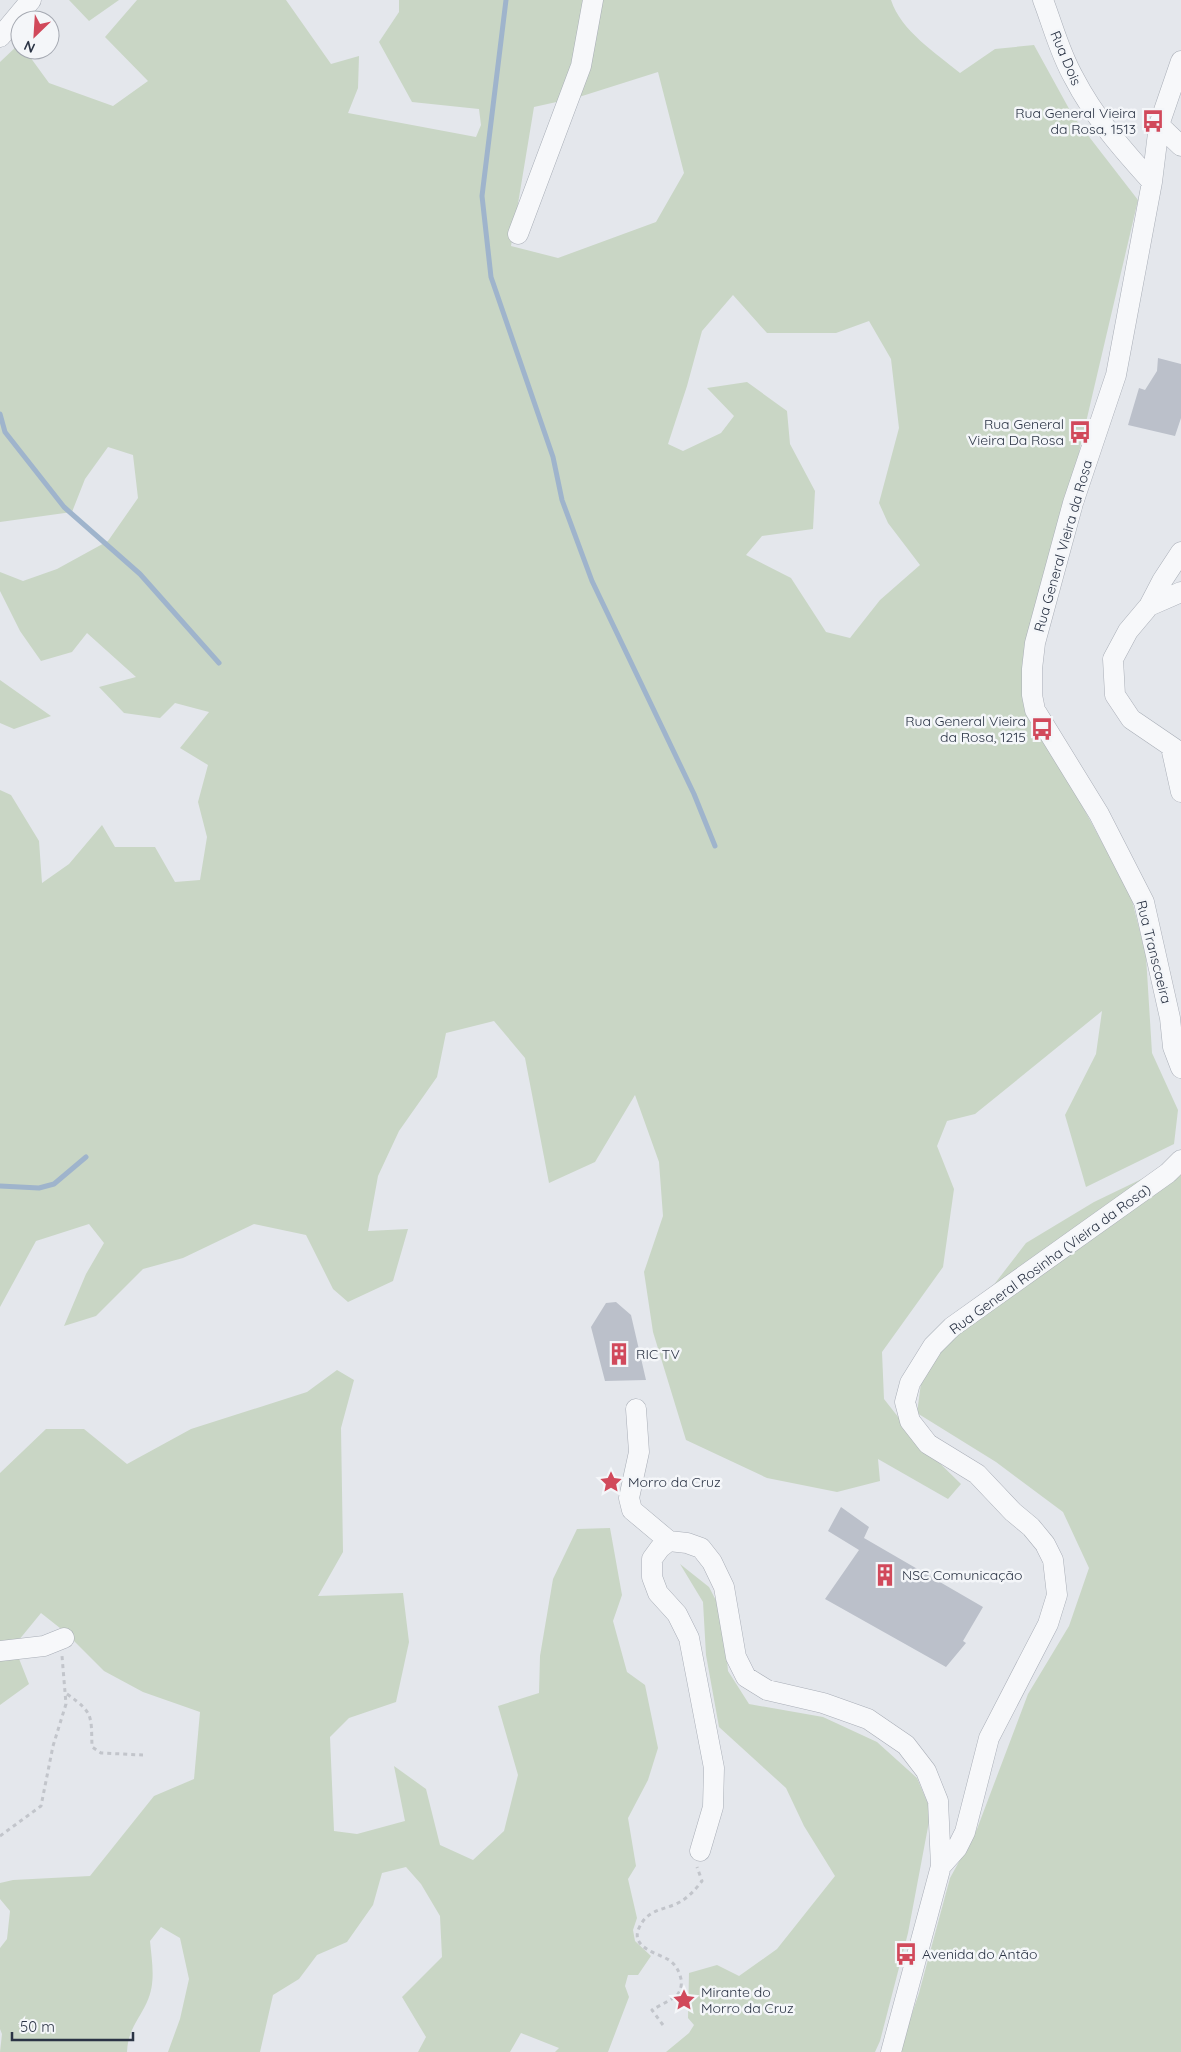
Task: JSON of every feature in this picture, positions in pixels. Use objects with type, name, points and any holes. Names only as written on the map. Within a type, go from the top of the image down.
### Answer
[{"type":"street","points":[[0,37],[31,0]]},
{"type":"street","points":[[518,234],[581,66],[593,0]]},
{"type":"street","name":"Rua Dois","points":[[1043,0],[1065,60],[1088,104],[1119,145],[1152,182]]},
{"type":"street","name":"Rua General Vieira da Rosa","points":[[1099,814],[1035,710],[1032,695],[1032,669],[1036,643],[1073,503],[1116,375],[1152,182],[1159,125],[1181,61]]},
{"type":"street","points":[[1159,125],[1181,146]]},
{"type":"street","points":[[1181,552],[1162,581],[1150,606],[1128,631],[1113,659],[1115,695],[1131,719],[1176,750],[1181,792]]},
{"type":"street","points":[[1150,606],[1181,592]]},
{"type":"street","name":"Rua Transcaeira","points":[[1099,814],[1144,902],[1170,1018],[1173,1047],[1181,1068]]},
{"type":"street","name":"Rua General Rosinha (Vieira da Rosa)","points":[[941,1866],[956,1848],[965,1832],[989,1738],[1048,1624],[1056,1595],[1053,1560],[1045,1544],[1031,1527],[1013,1512],[977,1474],[928,1444],[910,1421],[904,1402],[910,1383],[933,1346],[952,1327],[1168,1173],[1181,1160]]},
{"type":"street","points":[[636,1409],[639,1452],[629,1498],[632,1510],[668,1541],[688,1543],[701,1548],[712,1562],[724,1587],[736,1657],[746,1676],[767,1690],[823,1703],[868,1719],[906,1745],[926,1772],[938,1801],[941,1866],[891,2052]]},
{"type":"street","points":[[668,1541],[652,1559],[652,1576],[658,1593],[677,1614],[688,1638],[714,1768],[713,1808],[700,1851]]},
{"type":"street","points":[[0,1651],[44,1646],[64,1638]]},
{"type":"path","points":[[0,1836],[41,1806],[53,1746],[66,1704],[67,1694],[62,1658],[64,1638]]},
{"type":"path","points":[[67,1694],[85,1706],[89,1712],[92,1747],[95,1751],[143,1755]]},
{"type":"path","points":[[663,2025],[652,2010],[679,1993],[682,1982],[678,1969],[669,1960],[642,1946],[638,1938],[638,1929],[643,1921],[656,1910],[676,1904],[693,1892],[702,1881],[694,1862],[700,1851]]},
{"type":"green space","points":[[69,0],[119,0],[89,21]]},
{"type":"green space","points":[[137,0],[286,0],[331,64],[359,56],[358,88],[348,113],[476,137],[481,125],[479,109],[412,102],[379,42],[399,12],[399,0],[891,0],[903,22],[920,41],[960,73],[995,49],[1034,45],[1073,116],[1138,200],[1080,448],[1028,715],[1072,787],[1131,896],[1146,956],[1152,1053],[1178,1110],[1174,1144],[1086,1187],[1065,1115],[1096,1054],[1102,1011],[975,1114],[947,1121],[937,1146],[954,1189],[943,1267],[882,1352],[884,1399],[917,1441],[961,1484],[948,1499],[878,1459],[880,1481],[837,1492],[767,1478],[686,1440],[653,1332],[644,1272],[663,1216],[659,1162],[635,1095],[595,1162],[549,1183],[525,1058],[494,1021],[446,1033],[437,1077],[399,1131],[378,1176],[368,1231],[408,1229],[393,1281],[348,1302],[333,1289],[306,1235],[254,1224],[183,1258],[143,1269],[96,1316],[64,1326],[86,1274],[104,1243],[89,1224],[36,1241],[0,1307],[0,790],[11,795],[39,841],[42,883],[69,864],[102,825],[115,847],[155,847],[175,882],[200,880],[207,837],[198,802],[208,765],[180,748],[209,712],[175,703],[160,718],[124,713],[99,687],[136,677],[87,633],[72,652],[41,661],[20,631],[0,591],[0,572],[23,581],[57,569],[108,541],[138,498],[133,455],[108,447],[85,479],[72,512],[0,522],[0,62],[10,53],[10,60],[32,60],[49,83],[113,106],[148,81],[105,37]],"holes":[[[658,72],[684,173],[656,222],[558,258],[511,246],[534,107],[579,97]],[[733,295],[767,333],[836,333],[869,321],[891,359],[899,428],[879,503],[888,523],[920,565],[880,600],[850,638],[826,632],[791,578],[746,555],[762,536],[813,529],[815,491],[790,444],[787,411],[747,382],[707,388],[734,416],[721,433],[683,451],[668,444],[702,331]]]},
{"type":"green space","points":[[0,680],[51,716],[14,729],[0,723]]},
{"type":"green space","points":[[1181,1160],[1181,2052],[899,2052],[919,1993],[950,1878],[977,1829],[1028,1694],[1069,1626],[1089,1568],[1063,1512],[996,1462],[917,1413],[923,1368],[959,1330],[1026,1243],[1094,1202]]},
{"type":"green space","points":[[337,1370],[354,1380],[341,1428],[343,1552],[318,1596],[403,1593],[409,1642],[396,1702],[349,1718],[330,1737],[334,1831],[357,1834],[405,1821],[394,1766],[426,1789],[440,1845],[473,1860],[504,1831],[518,1775],[498,1706],[539,1693],[540,1656],[553,1579],[577,1529],[610,1528],[622,1595],[613,1621],[627,1672],[645,1685],[658,1748],[648,1780],[628,1818],[636,1866],[628,1879],[637,1918],[633,1930],[635,1941],[651,1956],[638,1975],[628,1975],[625,1986],[629,1997],[608,2052],[555,2052],[559,2048],[521,2033],[510,2052],[418,2052],[426,2037],[402,1997],[442,1957],[440,1916],[421,1884],[406,1867],[382,1873],[373,1905],[347,1942],[317,1955],[299,1979],[273,1995],[260,2052],[168,2052],[180,2019],[189,1979],[180,1938],[161,1927],[150,1941],[153,1972],[150,1995],[131,2032],[127,2052],[0,2052],[2,2034],[0,2029],[0,1948],[7,1939],[10,1911],[0,1899],[0,1883],[13,1880],[90,1876],[154,1796],[194,1779],[200,1712],[143,1692],[104,1671],[65,1632],[41,1613],[14,1646],[29,1684],[0,1705],[0,1473],[46,1429],[84,1429],[127,1464],[191,1429],[307,1392]]},
{"type":"green space","points":[[680,1564],[709,1587],[723,1614],[728,1671],[749,1704],[823,1717],[877,1742],[917,1778],[931,1811],[908,1933],[880,2041],[875,2052],[666,2052],[689,2033],[694,2025],[688,2018],[689,1973],[717,1965],[739,1976],[777,1949],[835,1876],[804,1826],[786,1788],[719,1727],[706,1655],[703,1602]]},
{"type":"building","points":[[1158,358],[1181,364],[1181,418],[1175,436],[1128,425],[1139,388],[1145,390],[1157,371]]},
{"type":"building","name":"RIC TV","points":[[616,1302],[631,1315],[646,1380],[605,1381],[591,1327],[606,1303]]},
{"type":"building","name":"NSC Comunicação","points":[[841,1507],[869,1527],[864,1538],[983,1607],[963,1641],[966,1643],[946,1667],[825,1599],[859,1550],[828,1531]]},
{"type":"waterway","points":[[506,0],[482,196],[491,277],[553,457],[562,500],[592,581],[694,794],[715,846]]},
{"type":"waterway","points":[[0,414],[5,432],[64,507],[140,574],[219,663]]},
{"type":"waterway","points":[[0,1186],[39,1188],[54,1184],[86,1157]]},
{"type":"place","name":"Rua General Vieira da Rosa, 1513","points":[[1153,121]]},
{"type":"place","name":"Rua General Vieira Da Rosa","points":[[1080,432]]},
{"type":"place","name":"Rua General Vieira da Rosa, 1215","points":[[1042,729]]},
{"type":"place","name":"RIC TV","points":[[619,1354]]},
{"type":"place","name":"Morro da Cruz","points":[[611,1482]]},
{"type":"place","name":"NSC Comunicação","points":[[885,1575]]},
{"type":"place","name":"Avenida do Antão","points":[[906,1954]]},
{"type":"place","name":"Mirante do Morro da Cruz","points":[[684,2000]]}]
